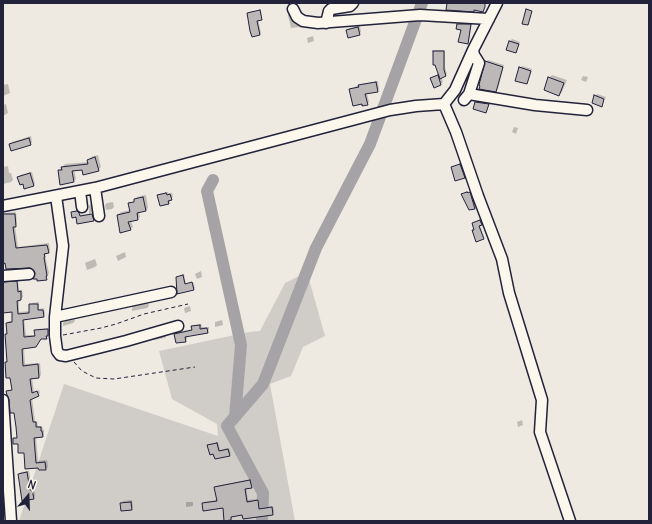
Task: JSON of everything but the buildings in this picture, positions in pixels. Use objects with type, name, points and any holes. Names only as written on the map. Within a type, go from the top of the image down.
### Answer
[{"type":"street","points":[[326,23],[329,11],[331,9],[350,6],[353,3]]},
{"type":"street","points":[[3,206],[95,188],[390,110],[444,104],[455,90],[497,3]]},
{"type":"street","points":[[293,9],[297,17],[303,21],[318,23],[418,15],[489,18]]},
{"type":"street","points":[[473,50],[479,63],[467,97],[586,110]]},
{"type":"street","points":[[444,104],[456,132],[502,259],[509,293],[542,400],[540,432],[570,521]]},
{"type":"street","points":[[95,188],[99,216]]},
{"type":"street","points":[[80,191],[82,207]]},
{"type":"street","points":[[56,196],[63,246],[56,317],[56,351],[60,355],[66,356],[178,326]]},
{"type":"street","points":[[3,276],[29,274]]},
{"type":"street","points":[[56,317],[171,292]]},
{"type":"street","points":[[3,400],[11,521]]},
{"type":"path","points":[[55,336],[101,328],[144,314],[188,304]]},
{"type":"path","points":[[66,356],[82,370],[96,378],[114,379],[195,367]]},
{"type":"shaded area","points":[[307,272],[325,336],[303,347],[291,376],[270,384],[295,521],[19,521],[64,384],[218,436],[217,424],[172,399],[159,351],[260,331],[285,283]]},
{"type":"waterway","points":[[262,521],[263,493],[227,426],[263,384],[316,248],[370,144],[422,3]]},
{"type":"waterway","points":[[213,180],[207,191],[241,345],[235,417]]}]
